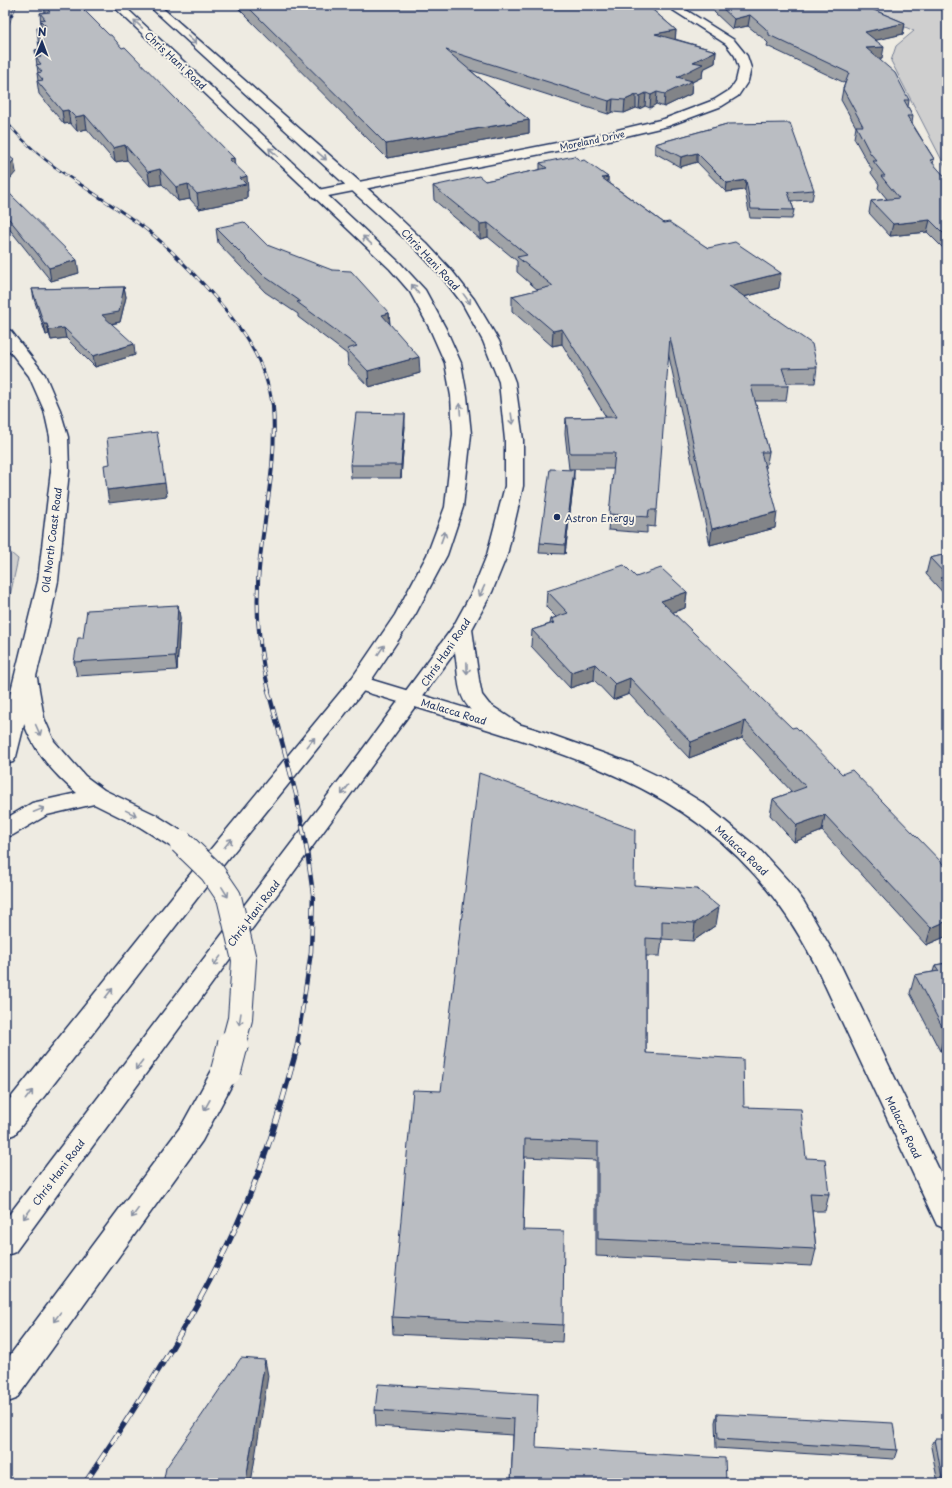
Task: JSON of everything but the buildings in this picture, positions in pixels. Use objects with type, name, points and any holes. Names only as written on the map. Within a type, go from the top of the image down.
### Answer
[{"type":"main road","name":"Chris Hani Road","points":[[5,1126],[204,873],[359,683],[408,608],[437,555],[454,508],[462,434],[459,396],[453,363],[438,329],[417,290],[395,266],[117,5]]},
{"type":"main road","name":"Chris Hani Road","points":[[5,1243],[412,699],[462,629],[482,592],[497,555],[514,486],[514,440],[506,382],[491,342],[469,302],[447,274],[422,247],[153,5]]},
{"type":"main road","name":"Moreland Drive","points":[[318,194],[592,140],[668,122],[718,103],[734,93],[742,81],[745,68],[741,56],[730,42],[670,5]]},
{"type":"main road","name":"Old North Coast Road","points":[[5,334],[37,375],[52,410],[59,437],[60,471],[48,581],[26,678],[5,757]]},
{"type":"main road","points":[[462,629],[467,660],[468,680],[472,696],[481,709],[511,729]]},
{"type":"main road","points":[[5,1388],[192,1133],[226,1071],[240,1020],[244,960],[228,898],[212,872],[181,842],[148,821],[96,796],[77,781],[44,744],[33,718],[26,678]]},
{"type":"main road","name":"Malacca Road","points":[[359,683],[511,729],[618,766],[657,785],[688,804],[731,838],[766,870],[795,908],[827,961],[876,1070],[947,1216]]},
{"type":"main road","points":[[5,829],[40,809],[96,796]]},
{"type":"shaded area","points":[[857,5],[947,5],[947,170],[891,61],[896,46],[914,31]]},
{"type":"shaded area","points":[[5,548],[18,559],[5,619]]},
{"type":"railway","points":[[5,31],[16,5]]},
{"type":"railway","points":[[5,120],[38,154],[75,181]]},
{"type":"railway","points":[[74,180],[147,230],[170,250],[218,300],[249,342],[257,357],[264,373],[273,408]]},
{"type":"railway","points":[[269,691],[262,658],[258,624],[258,574],[274,445],[273,407]]},
{"type":"railway","points":[[268,690],[296,794],[307,851],[313,894],[311,952],[297,1045]]},
{"type":"railway","points":[[85,1483],[158,1371],[202,1295],[223,1255],[264,1158],[280,1110],[298,1044]]},
{"type":"place","name":"Astron Energy","points":[[557,517]]}]
